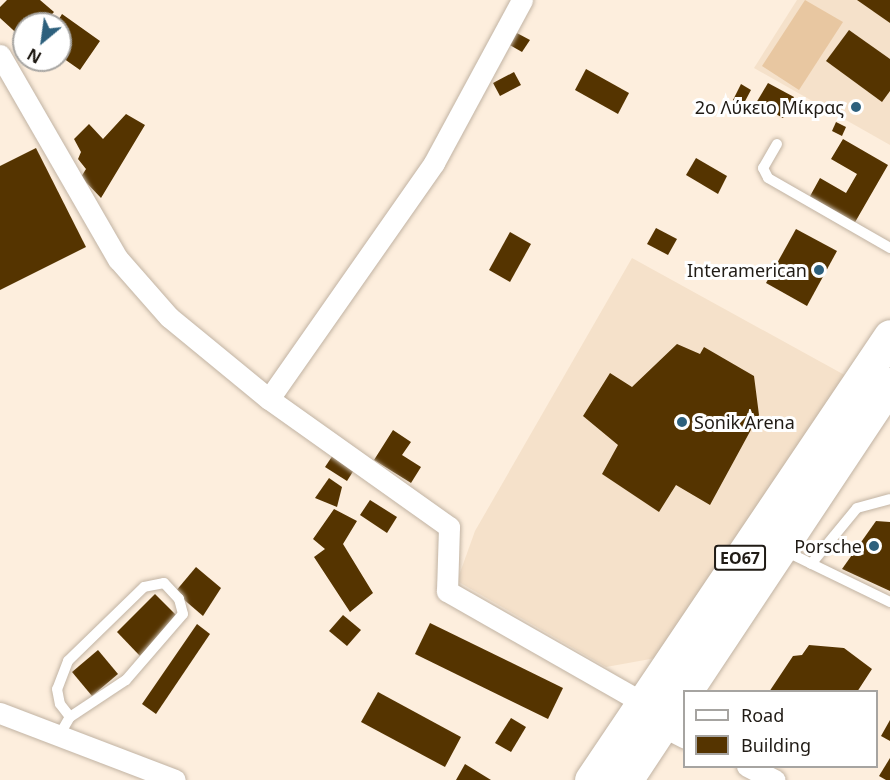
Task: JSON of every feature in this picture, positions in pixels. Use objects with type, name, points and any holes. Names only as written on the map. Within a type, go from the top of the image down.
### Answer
[{"type":"main road","name":"ΕΟ67","points":[[626,780],[663,722],[890,336]]},
{"type":"main road","name":"ΕΟ67","points":[[686,690],[890,385]]},
{"type":"main road","name":"ΕΟ67","points":[[591,780],[663,722],[683,695]]},
{"type":"street","points":[[270,399],[434,163],[522,0]]},
{"type":"street","points":[[0,55],[118,259],[169,317],[270,399],[433,511],[449,527],[447,591],[663,722]]},
{"type":"street","points":[[0,713],[65,725],[175,780]]},
{"type":"street","points":[[751,768],[775,780]]},
{"type":"lane","points":[[777,144],[763,168],[768,178],[890,248]]},
{"type":"lane","points":[[810,564],[856,508],[890,499]]},
{"type":"lane","points":[[780,549],[890,602]]},
{"type":"lane","points":[[164,583],[179,599],[183,614],[126,680],[65,725],[57,689],[68,661],[144,587],[164,583]]},
{"type":"shaded area","name":"2ο Λύκειο Μίκρας","points":[[797,0],[890,0],[890,145],[754,68]]},
{"type":"shaded area","points":[[805,0],[843,22],[799,90],[762,66]]},
{"type":"shaded area","points":[[632,258],[850,378],[656,658],[606,667],[457,581],[475,531]]},
{"type":"building","points":[[7,0],[40,0],[54,12],[12,12],[12,29],[0,18],[0,7]]},
{"type":"building","points":[[857,0],[890,0],[890,23]]},
{"type":"building","points":[[72,21],[100,41],[80,70],[72,64]]},
{"type":"building","points":[[849,30],[890,59],[890,91],[882,102],[826,61]]},
{"type":"building","points":[[515,32],[530,40],[522,52],[508,44]]},
{"type":"building","points":[[586,69],[629,93],[618,114],[575,90]]},
{"type":"building","points":[[514,72],[521,85],[500,96],[493,83]]},
{"type":"building","points":[[768,83],[794,97],[783,118],[756,103]]},
{"type":"building","points":[[741,84],[751,90],[743,105],[733,100]]},
{"type":"building","points":[[126,114],[145,125],[101,198],[81,177],[86,169],[78,159],[81,152],[74,139],[89,124],[103,139]]},
{"type":"building","points":[[836,122],[846,127],[842,136],[832,131]]},
{"type":"building","points":[[843,139],[888,165],[854,224],[809,198],[820,178],[846,193],[857,174],[831,159]]},
{"type":"building","points":[[36,148],[86,247],[0,290],[0,166]]},
{"type":"building","points":[[696,158],[727,176],[718,194],[686,175]]},
{"type":"building","points":[[656,228],[677,239],[668,255],[647,244]]},
{"type":"building","points":[[796,229],[837,251],[807,306],[766,283]]},
{"type":"building","points":[[510,232],[531,244],[510,282],[489,270]]},
{"type":"building","name":"Sonik Arena","points":[[677,344],[700,354],[704,347],[754,376],[759,415],[710,505],[676,485],[659,512],[602,474],[618,445],[583,416],[610,373],[632,387]]},
{"type":"building","points":[[393,430],[411,442],[402,455],[421,467],[411,483],[374,460]]},
{"type":"building","points":[[337,449],[359,462],[347,481],[325,467]]},
{"type":"building","points":[[329,478],[342,487],[337,507],[315,498]]},
{"type":"building","points":[[370,500],[397,517],[387,533],[360,515]]},
{"type":"building","points":[[334,509],[357,521],[343,544],[373,593],[350,612],[314,557],[325,549],[313,539]]},
{"type":"building","name":"Porsche","points":[[876,521],[890,522],[890,591],[842,569]]},
{"type":"building","points":[[196,567],[221,588],[203,616],[175,592]]},
{"type":"building","points":[[155,594],[179,618],[140,656],[117,632]]},
{"type":"building","points":[[343,615],[361,630],[347,646],[329,631]]},
{"type":"building","points":[[430,623],[563,688],[548,719],[415,654]]},
{"type":"building","points":[[197,624],[210,634],[156,714],[142,704]]},
{"type":"building","points":[[809,645],[844,648],[872,669],[858,690],[770,690],[793,656],[802,655]]},
{"type":"building","points":[[98,650],[118,674],[92,696],[72,672]]},
{"type":"building","points":[[378,692],[461,737],[445,767],[361,722]]},
{"type":"building","points":[[511,718],[526,727],[511,752],[495,743]]},
{"type":"building","points":[[890,720],[890,741],[881,736]]},
{"type":"building","points":[[890,758],[890,780],[886,780],[879,776]]},
{"type":"building","points":[[465,764],[491,780],[456,780]]},
{"type":"place","name":"2ο Λύκειο Μίκρας","points":[[856,107]]},
{"type":"place","name":"Interamerican","points":[[819,270]]},
{"type":"place","name":"Sonik Arena","points":[[682,422]]},
{"type":"place","name":"Porsche","points":[[874,546]]}]
